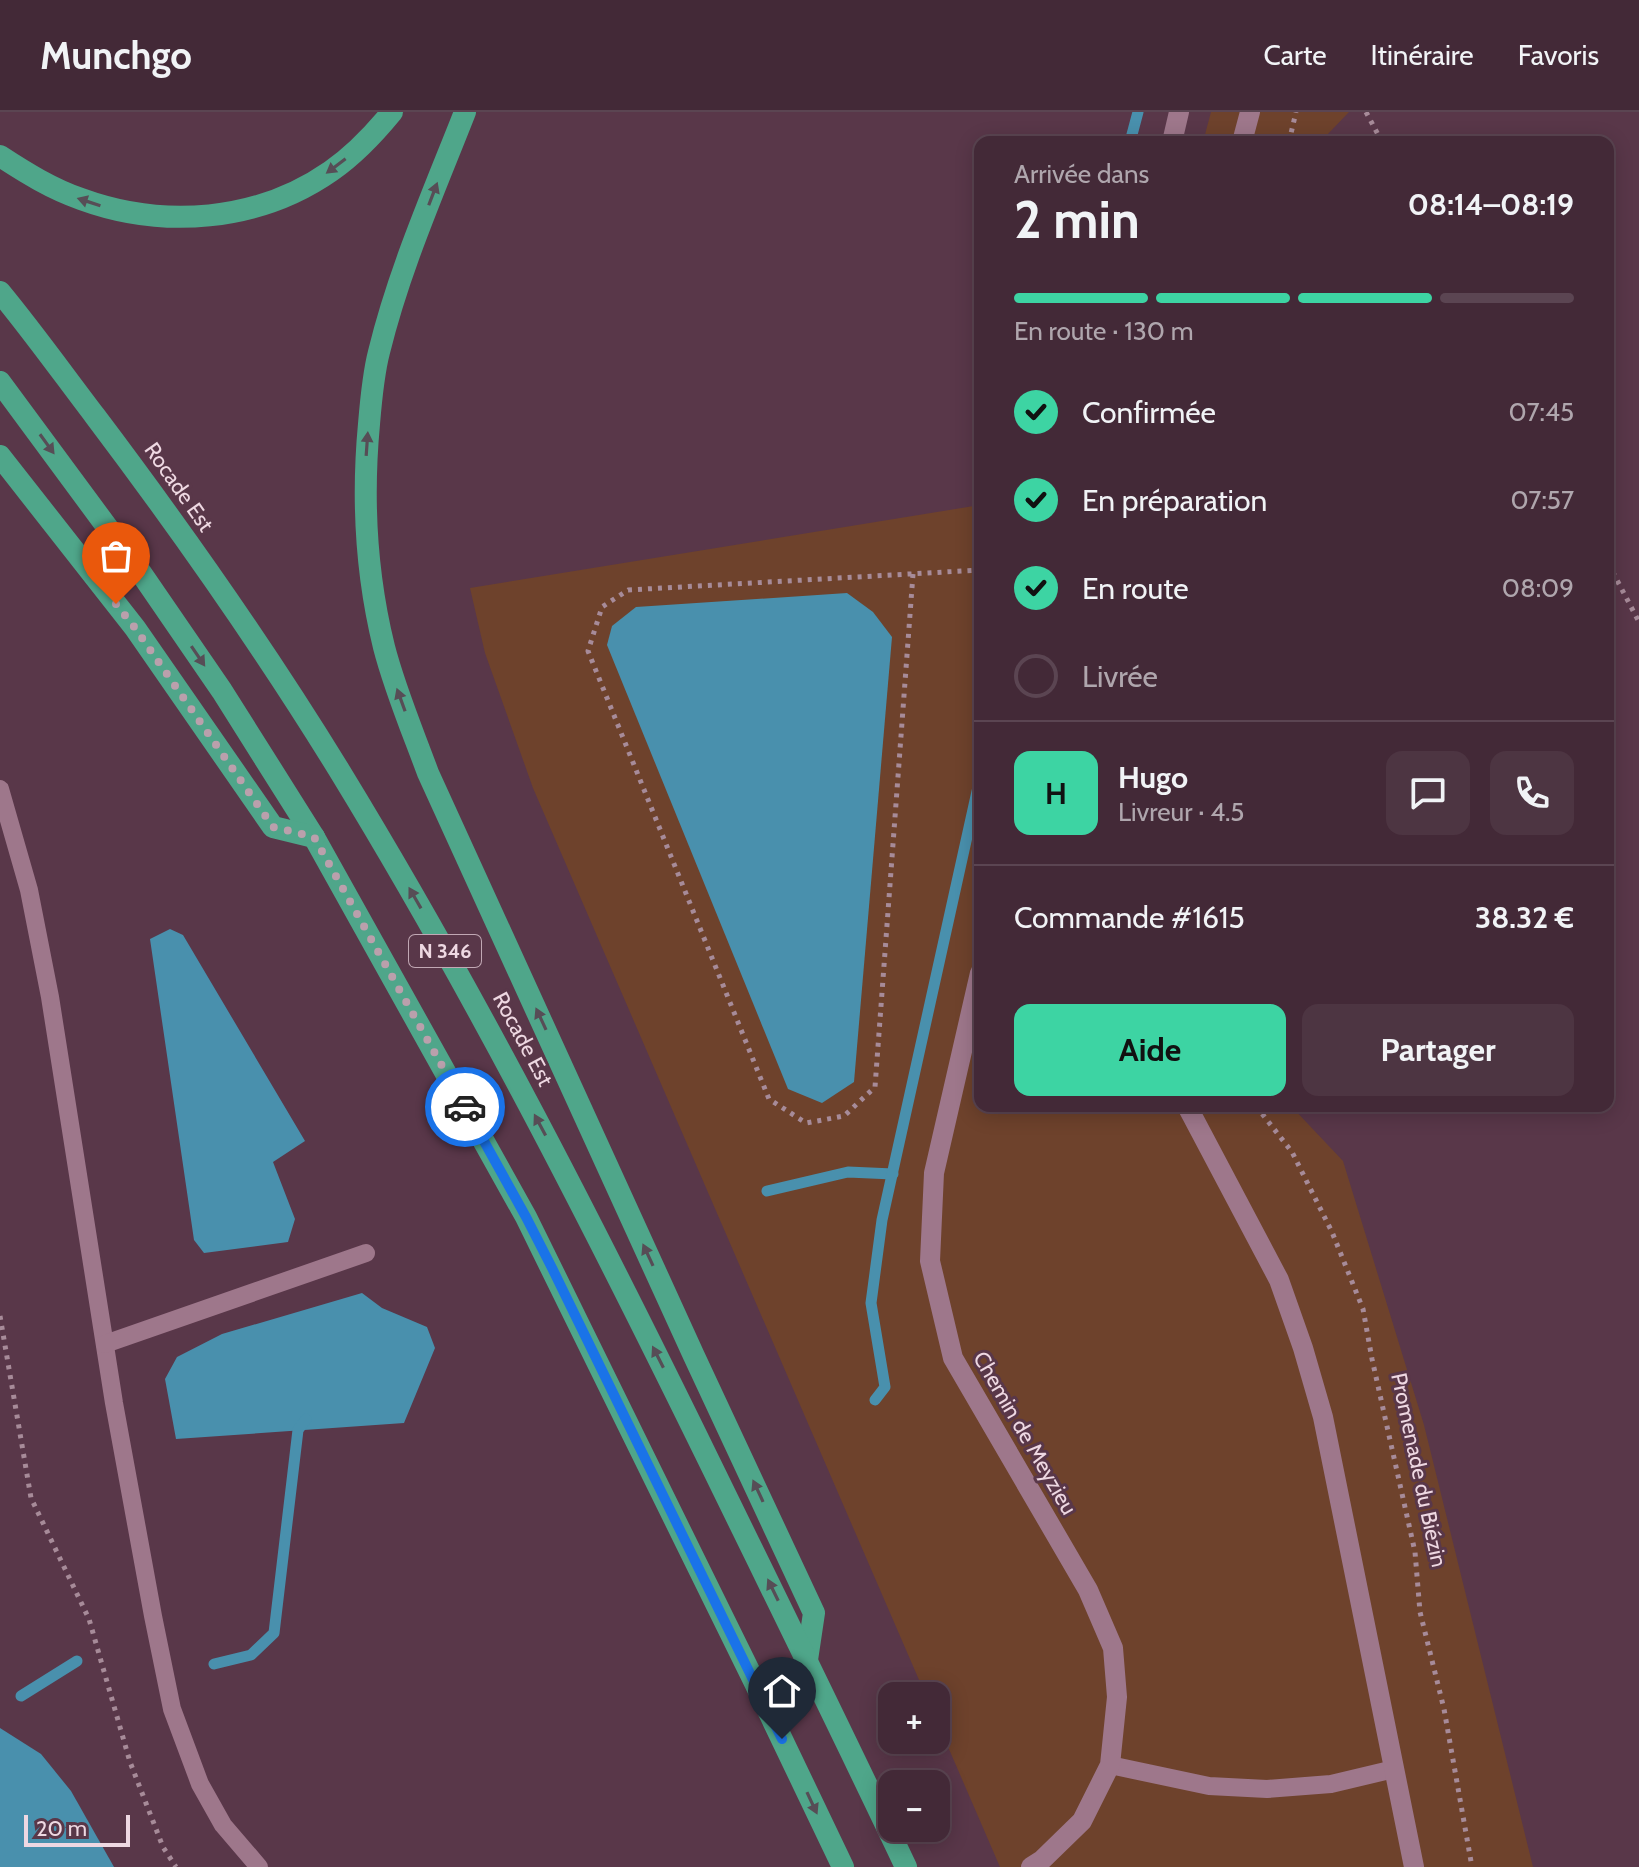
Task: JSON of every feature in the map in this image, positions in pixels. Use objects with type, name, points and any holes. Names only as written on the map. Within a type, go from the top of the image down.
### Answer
[{"type":"highway","points":[[0,156],[57,189],[110,208],[161,217],[218,215],[275,200],[317,180],[355,152],[392,112]]},
{"type":"highway","points":[[465,112],[409,254],[378,354],[371,395],[364,500],[375,605],[398,694],[428,773],[814,1613],[807,1660]]},
{"type":"highway","name":"Rocade Est","points":[[0,292],[139,475],[262,651],[337,767],[406,883],[496,1042],[578,1197],[906,1867]]},
{"type":"highway","name":"N 346","points":[[0,382],[141,573],[222,691],[314,837],[526,1217],[735,1640],[839,1859]]},
{"type":"highway","points":[[0,456],[135,628],[273,827],[314,837]]},
{"type":"street","points":[[1173,136],[1179,112]]},
{"type":"street","points":[[1244,136],[1250,112]]},
{"type":"street","name":"Chemin de Meyzieu","points":[[974,999],[934,1173],[930,1261],[953,1358],[1088,1590],[1113,1648],[1117,1697],[1110,1765]]},
{"type":"street","points":[[1190,1112],[1279,1280],[1303,1348],[1323,1417],[1414,1867]]},
{"type":"street","points":[[1031,1867],[1082,1821],[1110,1765]]},
{"type":"lane","points":[[0,789],[29,890],[50,997],[105,1344],[172,1709],[200,1784],[223,1825],[259,1867]]},
{"type":"lane","points":[[105,1344],[366,1253]]},
{"type":"lane","points":[[1110,1765],[1209,1786],[1267,1789],[1331,1784],[1394,1769]]},
{"type":"path","points":[[1290,136],[1296,112]]},
{"type":"path","points":[[1366,112],[1379,136]]},
{"type":"path","points":[[913,574],[875,1087],[844,1116],[806,1123],[769,1099],[588,651],[602,607],[628,590],[974,570]]},
{"type":"path","points":[[1614,574],[1639,622]]},
{"type":"path","name":"Promenade du Biézin","points":[[1261,1112],[1292,1152],[1332,1232],[1363,1309],[1415,1552],[1420,1612],[1444,1709],[1472,1867]]},
{"type":"path","points":[[0,1316],[31,1498],[89,1619],[130,1762],[163,1847],[176,1867]]},
{"type":"shaded area","points":[[1211,112],[1349,112],[1326,136],[1205,136]]},
{"type":"shaded area","points":[[974,506],[974,1112],[1297,1112],[1343,1161],[1424,1425],[1533,1867],[1000,1867],[950,1751],[950,1682],[920,1682],[533,788],[485,653],[470,588]]},
{"type":"water","points":[[847,593],[873,612],[892,637],[854,1082],[822,1103],[788,1089],[607,645],[612,626],[636,607]]},
{"type":"water","points":[[170,929],[183,935],[305,1141],[273,1162],[295,1219],[288,1242],[204,1253],[194,1240],[150,939]]},
{"type":"water","points":[[362,1293],[382,1308],[427,1327],[435,1348],[404,1423],[176,1439],[165,1379],[177,1357],[222,1334]]},
{"type":"water","points":[[0,1728],[41,1754],[71,1791],[114,1867],[0,1867]]},
{"type":"waterway","points":[[1132,136],[1138,112]]},
{"type":"waterway","points":[[875,1400],[885,1387],[871,1303],[882,1220],[974,805]]},
{"type":"waterway","points":[[767,1191],[848,1172],[893,1174]]},
{"type":"waterway","points":[[214,1664],[251,1655],[274,1633],[298,1430],[306,1419]]},
{"type":"waterway","points":[[21,1696],[77,1661]]},
{"type":"way so far","points":[[116,604],[273,827],[314,837],[465,1107]]},
{"type":"route","points":[[465,1107],[526,1217],[591,1345],[782,1739]]}]
